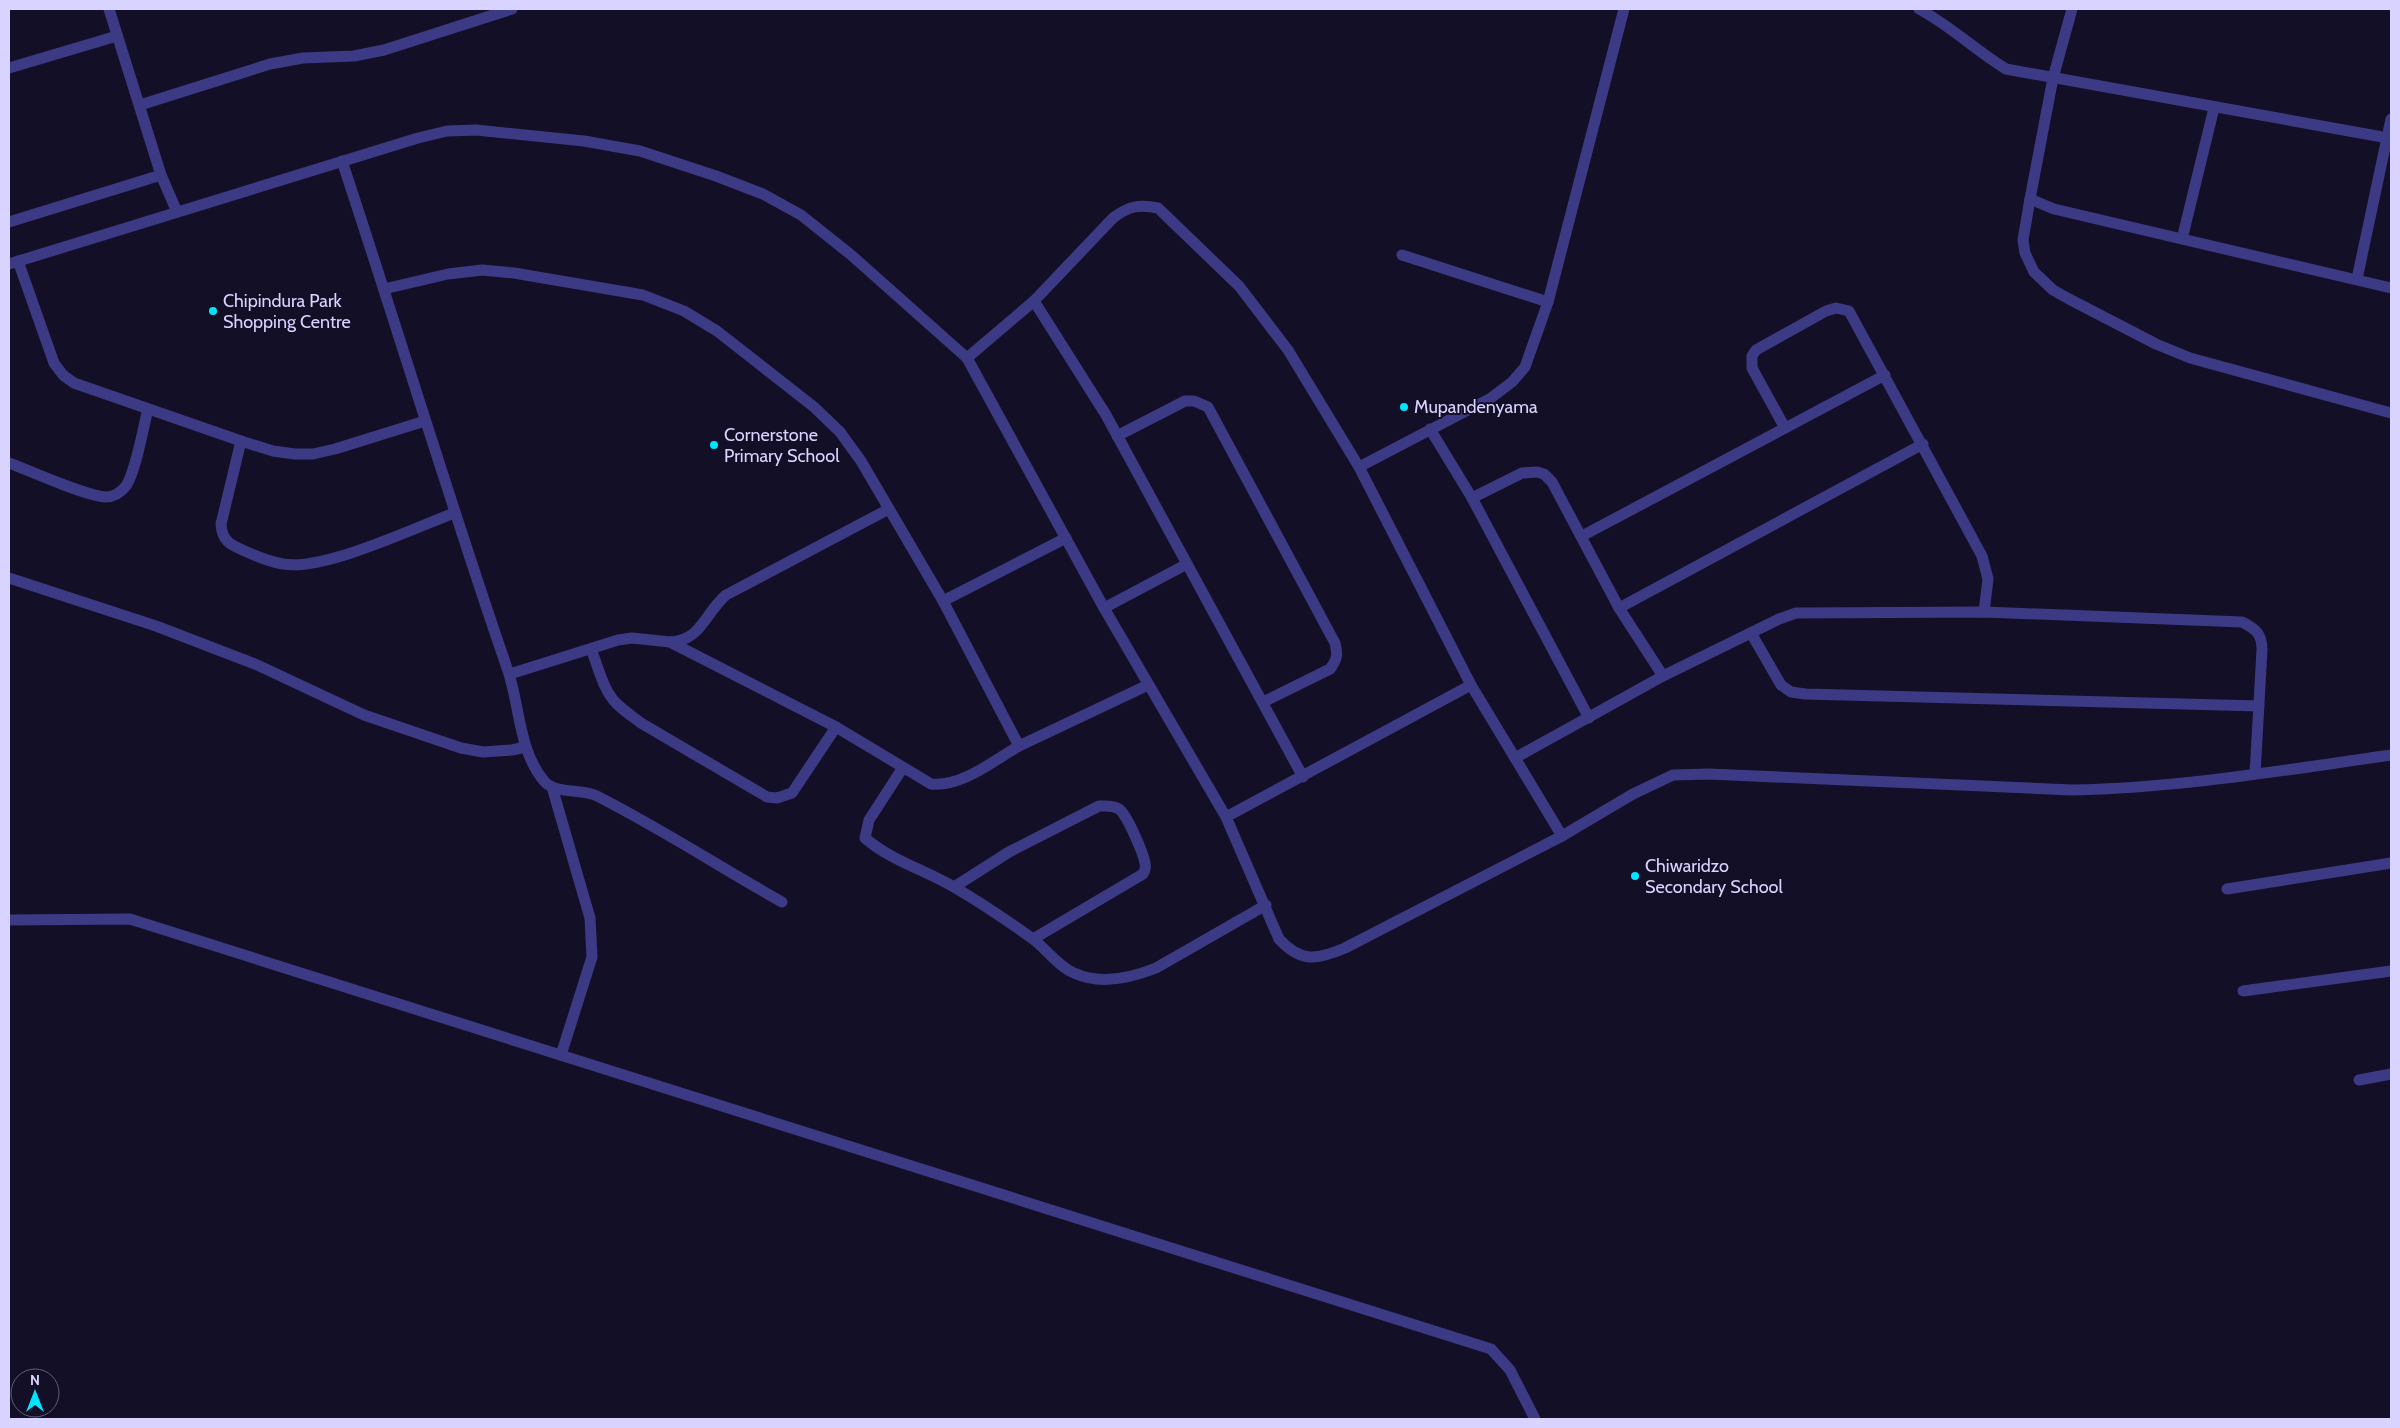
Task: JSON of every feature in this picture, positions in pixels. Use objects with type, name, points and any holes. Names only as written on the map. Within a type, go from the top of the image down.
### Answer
[{"type":"street","points":[[109,9],[160,175],[177,212]]},
{"type":"street","points":[[140,105],[270,64],[303,58],[354,56],[384,50],[512,9]]},
{"type":"street","points":[[1359,467],[1430,428],[1491,398],[1512,382],[1525,368],[1548,302],[1624,9]]},
{"type":"street","points":[[1920,9],[1941,21],[1991,60],[2006,69],[2388,138]]},
{"type":"street","points":[[2072,9],[2053,78],[2023,240],[2024,253],[2034,272],[2053,290],[2068,299],[2156,344],[2190,358],[2391,413]]},
{"type":"street","points":[[9,68],[117,36]]},
{"type":"street","points":[[2182,239],[2214,108]]},
{"type":"street","points":[[2356,279],[2391,119]]},
{"type":"street","points":[[425,420],[313,454],[273,450],[241,441],[74,383],[63,375],[54,363],[14,263],[342,161],[447,131],[520,133],[640,151],[764,194],[802,215],[850,254],[967,358],[1104,608],[1226,817],[1280,939],[1290,950],[1301,956],[1315,957],[1328,955],[1562,836],[1633,794],[1673,775],[1709,774],[2072,790],[2158,786],[2391,755]]},
{"type":"street","points":[[342,161],[454,513],[510,674],[526,747],[545,782],[552,788],[596,795],[782,902]]},
{"type":"street","points":[[9,222],[160,175]]},
{"type":"street","points":[[2030,199],[2054,209],[2391,288]]},
{"type":"street","points":[[967,358],[1034,301],[1113,218],[1126,208],[1142,205],[1158,208],[1239,286],[1288,350],[1359,467],[1471,684],[1562,836]]},
{"type":"street","points":[[1402,255],[1548,302]]},
{"type":"street","points":[[384,289],[448,274],[482,270],[514,273],[643,296],[684,311],[718,331],[814,407],[840,432],[861,461],[943,601],[1019,746]]},
{"type":"street","points":[[1034,301],[1117,436],[1303,777]]},
{"type":"street","points":[[1785,428],[1752,368],[1752,356],[1756,350],[1826,311],[1836,308],[1849,311],[1923,444],[1982,556],[1988,579],[1984,612]]},
{"type":"street","points":[[1582,536],[1885,375]]},
{"type":"street","points":[[1117,436],[1185,401],[1194,401],[1208,407],[1335,643],[1338,652],[1336,661],[1330,669],[1263,702]]},
{"type":"street","points":[[9,462],[89,493],[107,497],[118,494],[126,485],[131,472],[148,409]]},
{"type":"street","points":[[1430,428],[1472,498],[1589,718]]},
{"type":"street","points":[[241,441],[221,524],[222,534],[227,543],[263,559],[289,565],[310,564],[333,559],[454,513]]},
{"type":"street","points":[[1619,608],[1923,444]]},
{"type":"street","points":[[1472,498],[1522,473],[1537,472],[1544,474],[1552,482],[1619,608],[1663,676]]},
{"type":"street","points":[[510,674],[632,638],[670,642],[681,641],[696,633],[717,603],[726,596],[889,509]]},
{"type":"street","points":[[943,601],[1066,538]]},
{"type":"street","points":[[1104,608],[1187,564]]},
{"type":"street","points":[[9,578],[156,626],[255,664],[364,715],[461,748],[483,752],[526,747]]},
{"type":"street","points":[[1515,758],[1663,676],[1779,619],[1796,613],[1984,612],[2242,622],[2256,628],[2262,640],[2255,774]]},
{"type":"street","points":[[1751,634],[1781,685],[1791,692],[1805,694],[2259,706]]},
{"type":"street","points":[[670,642],[836,727],[902,769],[931,784],[941,785],[957,781],[1019,746],[1148,685]]},
{"type":"street","points":[[591,649],[608,691],[620,707],[642,723],[767,797],[777,798],[792,793],[836,727]]},
{"type":"street","points":[[1226,817],[1303,777],[1471,684]]},
{"type":"street","points":[[902,769],[869,820],[865,838],[876,848],[954,887],[1033,939],[1074,973],[1091,977],[1123,979],[1156,968],[1266,905]]},
{"type":"street","points":[[552,788],[590,918],[592,957],[561,1055]]},
{"type":"street","points":[[954,887],[1009,852],[1099,806],[1110,806],[1119,809],[1126,817],[1143,856],[1146,865],[1143,874],[1033,939]]},
{"type":"street","points":[[2227,889],[2391,863]]},
{"type":"street","points":[[9,920],[130,919],[1491,1349],[1510,1370],[1535,1419]]},
{"type":"street","points":[[2243,991],[2391,971]]},
{"type":"street","points":[[2359,1080],[2391,1074]]},
{"type":"place","name":"Chipindura Park Shopping Centre","points":[[213,311]]},
{"type":"place","name":"Mupandenyama","points":[[1404,407]]},
{"type":"place","name":"Cornerstone Primary School","points":[[714,445]]},
{"type":"place","name":"Chiwaridzo Secondary School","points":[[1635,876]]}]
